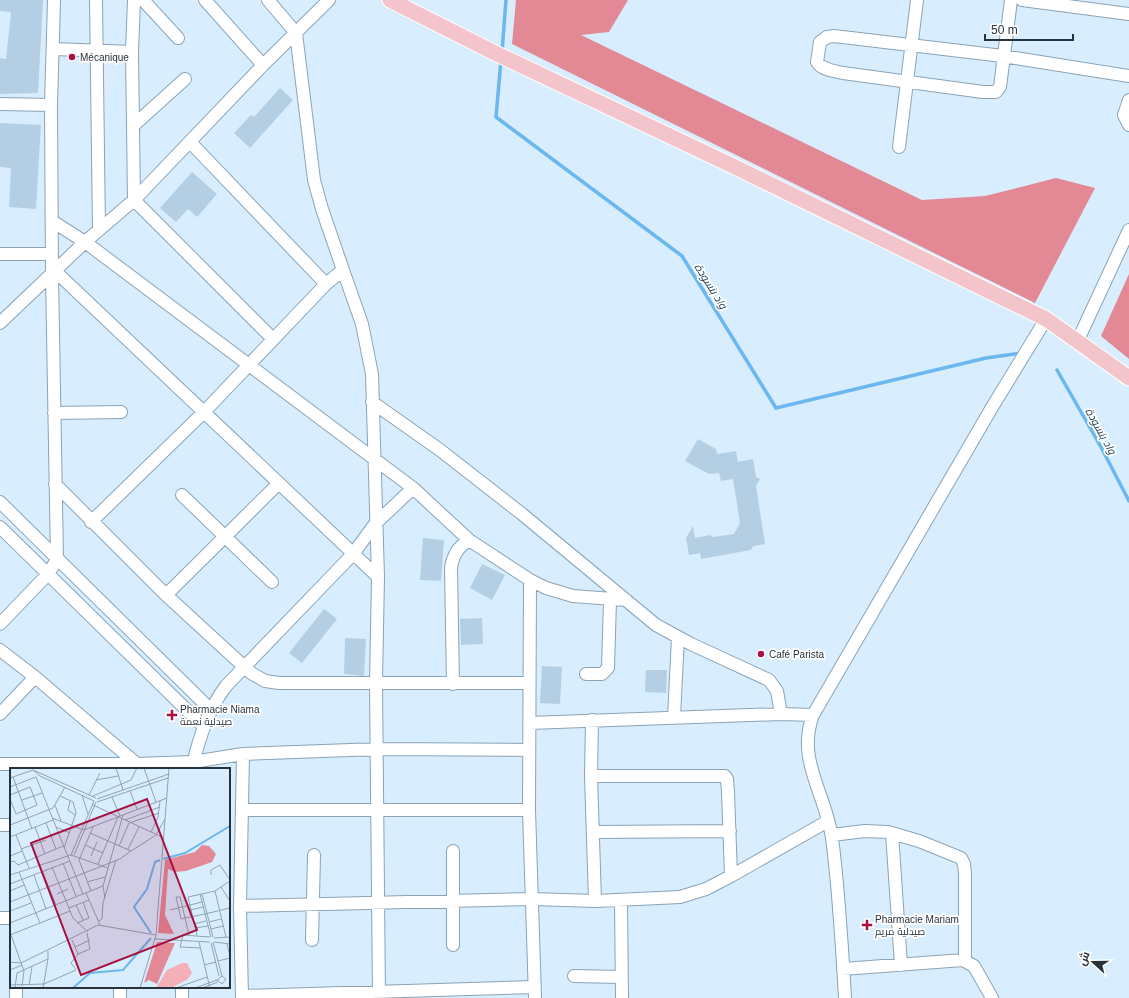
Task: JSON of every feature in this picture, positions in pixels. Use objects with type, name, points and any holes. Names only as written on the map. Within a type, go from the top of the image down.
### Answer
[{"type":"main road","points":[[390,0],[494,53],[528,68],[1046,319],[1078,340],[1129,378]]},
{"type":"street","points":[[0,624],[49,573],[57,559],[51,105],[54,49],[54,0]]},
{"type":"street","points":[[96,0],[99,229]]},
{"type":"street","points":[[134,0],[132,52],[134,200],[273,340]]},
{"type":"street","points":[[143,0],[178,38]]},
{"type":"street","points":[[205,0],[263,65]]},
{"type":"street","points":[[268,0],[296,33],[314,180],[322,209],[362,324],[372,374],[375,524],[378,577],[376,682],[378,749],[377,809],[379,994]]},
{"type":"street","points":[[0,323],[99,229],[134,200],[263,65],[329,0]]},
{"type":"street","points":[[899,147],[917,0]]},
{"type":"street","points":[[1011,0],[1003,56],[1000,87],[996,92],[983,92],[907,80],[842,73],[826,69],[820,66],[817,62],[818,48],[822,39],[834,36],[912,44],[1003,56],[1129,76]]},
{"type":"street","points":[[1022,0],[1112,6],[1129,14]]},
{"type":"street","points":[[54,49],[132,52]]},
{"type":"street","points":[[134,125],[184,79]]},
{"type":"street","points":[[1129,100],[1124,115],[1129,125]]},
{"type":"street","points":[[0,104],[51,105]]},
{"type":"street","points":[[190,142],[326,284]]},
{"type":"street","points":[[52,221],[85,242],[374,458],[413,488],[469,540],[530,580],[565,594],[610,600],[626,600]]},
{"type":"street","points":[[1078,340],[1129,230]]},
{"type":"street","points":[[0,254],[52,254]]},
{"type":"street","points":[[91,522],[204,412],[326,284],[343,270]]},
{"type":"street","points":[[53,273],[204,412],[378,577]]},
{"type":"street","points":[[845,998],[832,835],[812,773],[807,749],[808,732],[813,714],[991,409],[1046,319]]},
{"type":"street","points":[[372,402],[469,472],[656,625],[769,680],[780,698],[781,714]]},
{"type":"street","points":[[54,413],[121,412]]},
{"type":"street","points":[[166,595],[279,483]]},
{"type":"street","points":[[55,484],[91,522],[166,595],[244,665],[256,678],[269,682],[453,684],[529,682]]},
{"type":"street","points":[[192,765],[204,726],[211,710],[223,690],[244,665],[353,554],[375,524],[413,488]]},
{"type":"street","points":[[182,495],[272,582]]},
{"type":"street","points":[[0,502],[211,710]]},
{"type":"street","points":[[0,527],[49,573],[204,726]]},
{"type":"street","points":[[453,684],[451,568],[454,554],[469,540]]},
{"type":"street","points":[[243,754],[240,906],[242,997],[535,992],[529,810],[530,580]]},
{"type":"street","points":[[586,674],[602,674],[608,668],[610,600]]},
{"type":"street","points":[[674,717],[678,637]]},
{"type":"street","points":[[0,650],[35,677],[137,764]]},
{"type":"street","points":[[0,714],[35,677]]},
{"type":"street","points":[[529,723],[674,717],[813,714]]},
{"type":"street","points":[[592,720],[591,776],[595,901]]},
{"type":"street","points":[[0,764],[117,767],[137,764],[192,765],[243,754],[378,749],[529,750]]},
{"type":"street","points":[[591,776],[724,776],[727,779],[728,786],[731,876]]},
{"type":"street","points":[[243,810],[529,810]]},
{"type":"street","points":[[240,906],[313,906],[532,899],[595,901],[680,897],[700,891],[731,876],[828,820]]},
{"type":"street","points":[[593,832],[730,830]]},
{"type":"street","points":[[832,835],[872,831],[892,833],[958,856],[963,861],[965,874],[965,961]]},
{"type":"street","points":[[892,833],[902,965]]},
{"type":"street","points":[[453,852],[453,945]]},
{"type":"street","points":[[312,940],[314,855]]},
{"type":"street","points":[[621,900],[622,998]]},
{"type":"street","points":[[843,969],[958,960],[965,961],[974,966],[992,998]]},
{"type":"street","points":[[574,976],[622,977]]},
{"type":"shaded area","points":[[516,0],[628,0],[609,32],[581,35],[922,200],[985,196],[1056,178],[1095,188],[1035,303],[512,44]]},
{"type":"shaded area","points":[[1129,274],[1129,359],[1101,336]]},
{"type":"building","points":[[0,0],[43,0],[38,93],[0,94],[0,58],[6,59],[11,12],[0,11]]},
{"type":"building","points":[[280,88],[293,100],[250,148],[234,133],[251,115],[254,117]]},
{"type":"building","points":[[0,123],[41,125],[36,209],[9,207],[11,168],[0,167]]},
{"type":"building","points":[[192,172],[217,194],[197,217],[188,209],[176,222],[160,208]]},
{"type":"building","points":[[698,439],[716,449],[717,454],[736,451],[738,462],[753,459],[756,477],[760,479],[756,486],[765,544],[753,546],[751,550],[701,559],[700,553],[689,555],[686,538],[693,526],[695,538],[710,535],[713,537],[734,534],[740,523],[733,479],[721,481],[719,473],[709,474],[685,461]]},
{"type":"building","points":[[423,538],[444,540],[441,581],[420,580]]},
{"type":"building","points":[[482,564],[505,575],[492,600],[470,588]]},
{"type":"building","points":[[324,609],[337,619],[302,663],[289,653]]},
{"type":"building","points":[[482,618],[483,644],[461,645],[460,619]]},
{"type":"building","points":[[345,638],[366,639],[364,676],[344,674]]},
{"type":"building","points":[[542,666],[562,667],[560,704],[540,703]]},
{"type":"building","points":[[646,670],[667,670],[666,693],[645,692]]},
{"type":"waterway","name":"واد بنسودة","points":[[502,52],[506,0]]},
{"type":"waterway","name":"واد بنسودة","points":[[501,60],[496,117],[682,256],[776,408],[986,358],[1021,353]]},
{"type":"waterway","name":"واد بنسودة","points":[[1057,370],[1101,447],[1129,501]]},
{"type":"place","name":"Mécanique","points":[[72,57]]},
{"type":"place","name":"Café Parista","points":[[761,654]]},
{"type":"place","name":"Pharmacie Niama صيدلية نعمة","points":[[172,715]]},
{"type":"place","name":"Pharmacie Mariam صيدلية مريم","points":[[867,925]]}]
